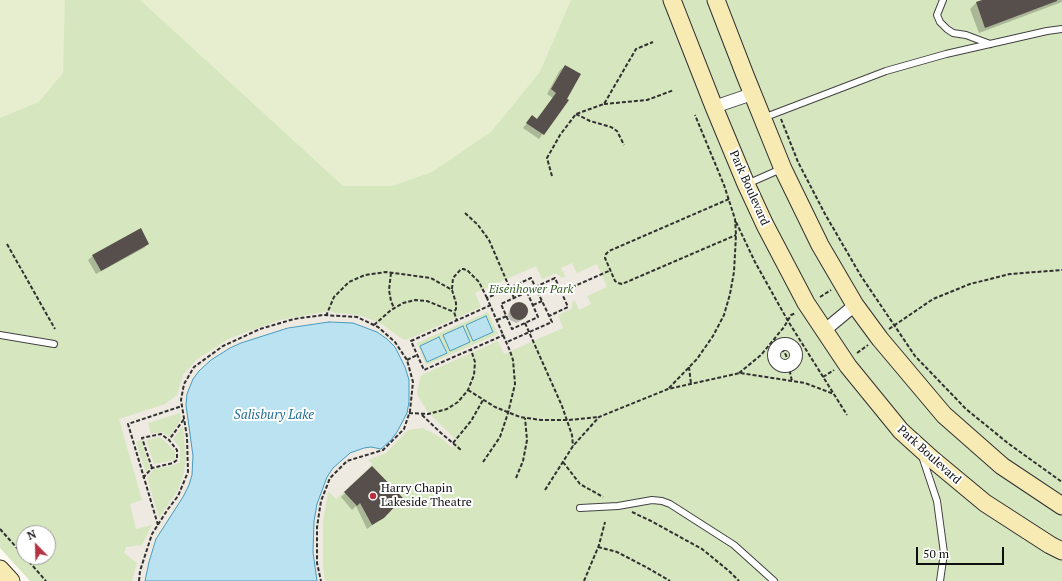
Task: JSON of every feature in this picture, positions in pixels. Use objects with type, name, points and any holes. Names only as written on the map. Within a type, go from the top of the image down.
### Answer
[{"type":"street","name":"Park Boulevard","points":[[672,0],[714,107],[765,225],[800,291],[846,362],[901,431],[919,448],[985,503],[1050,545],[1062,551]]},
{"type":"street","points":[[716,0],[752,94],[783,168],[820,246],[855,305],[878,338],[944,415],[1002,466],[1062,506]]},
{"type":"street","points":[[714,107],[752,94]]},
{"type":"street","points":[[824,330],[855,305]]},
{"type":"street","points":[[777,342],[789,345],[794,350],[796,356],[788,365]]},
{"type":"street","points":[[0,569],[11,581]]},
{"type":"lane","points":[[943,0],[937,15],[940,22],[947,29],[954,33],[966,35],[990,44]]},
{"type":"lane","points":[[762,118],[886,71],[946,54],[1047,31],[1062,29]]},
{"type":"lane","points":[[746,184],[783,168]]},
{"type":"lane","points":[[0,335],[54,344]]},
{"type":"lane","points":[[919,448],[937,501],[944,553],[940,581]]},
{"type":"lane","points":[[580,508],[618,506],[652,500],[670,504],[734,545],[774,581]]},
{"type":"path","points":[[604,104],[636,49],[653,42]]},
{"type":"path","points":[[552,176],[547,158],[560,135],[576,114],[604,104],[647,100],[674,90]]},
{"type":"path","points":[[778,112],[798,162],[825,214],[861,276],[915,356],[966,409],[1009,444],[1062,482]]},
{"type":"path","points":[[576,114],[590,121],[611,127],[617,131],[624,145]]},
{"type":"path","points":[[695,115],[729,199],[735,219],[755,262],[788,321],[847,415]]},
{"type":"path","points":[[729,199],[609,251],[605,258],[615,281],[618,284],[622,284],[736,235]]},
{"type":"path","points":[[465,213],[478,225],[489,240],[514,298]]},
{"type":"path","points":[[668,389],[697,359],[714,336],[724,315],[732,287],[736,235],[735,219]]},
{"type":"path","points":[[7,244],[56,329]]},
{"type":"path","points":[[457,321],[454,312],[456,309],[456,303],[452,290],[453,278],[463,268],[479,282],[504,335],[513,360],[515,384],[508,413],[500,437],[483,462]]},
{"type":"path","points":[[561,292],[611,270]]},
{"type":"path","points":[[823,377],[846,362],[893,325],[932,299],[970,284],[1010,274],[1062,270]]},
{"type":"path","points":[[326,316],[334,297],[348,282],[365,275],[386,272],[431,278],[452,290]]},
{"type":"path","points":[[391,273],[389,290],[394,308]]},
{"type":"path","points":[[487,298],[531,278],[552,322],[507,342]]},
{"type":"path","points":[[535,286],[555,278],[568,307],[549,316]]},
{"type":"path","points":[[819,297],[836,287]]},
{"type":"path","points":[[527,292],[533,305],[538,317],[512,329],[501,304],[527,292]]},
{"type":"path","points":[[374,325],[402,303],[415,300],[427,301],[454,312]]},
{"type":"path","points":[[533,305],[542,301]]},
{"type":"path","points":[[491,306],[411,341],[424,370],[504,335]]},
{"type":"path","points":[[738,373],[777,342],[791,315],[796,312]]},
{"type":"path","points":[[139,581],[140,571],[152,534],[178,496],[188,472],[187,436],[181,400],[184,384],[194,367],[223,346],[260,329],[294,319],[326,316],[357,317],[378,327],[395,342],[407,360],[414,382],[410,413],[404,429],[383,450],[346,461],[330,478],[321,501],[317,527],[317,564],[321,581]]},
{"type":"path","points":[[497,320],[507,316]]},
{"type":"path","points":[[525,323],[567,420],[572,435],[573,446]]},
{"type":"path","points":[[777,342],[786,356],[792,381]]},
{"type":"path","points":[[410,413],[428,414],[447,409],[458,402],[468,390],[474,375],[475,362],[471,350]]},
{"type":"path","points":[[407,360],[418,356]]},
{"type":"path","points":[[689,367],[691,384]]},
{"type":"path","points":[[468,390],[482,400],[508,413],[525,418],[567,420],[599,417],[668,389],[738,373],[805,383],[834,394]]},
{"type":"path","points":[[453,443],[471,421],[482,400]]},
{"type":"path","points":[[158,525],[128,424],[182,406]]},
{"type":"path","points":[[422,414],[440,433],[461,450]]},
{"type":"path","points":[[545,490],[573,446],[599,417]]},
{"type":"path","points":[[516,478],[527,440],[525,418]]},
{"type":"path","points":[[169,440],[184,419]]},
{"type":"path","points":[[143,478],[152,468],[172,463],[177,460],[177,450],[169,440],[161,434],[142,438],[152,468]]},
{"type":"path","points":[[563,462],[580,484],[618,506],[651,521],[702,548],[739,581]]},
{"type":"path","points":[[584,581],[598,547],[605,522]]},
{"type":"path","points":[[0,529],[16,548]]},
{"type":"path","points":[[598,547],[617,552],[670,581]]},
{"type":"path","points":[[31,565],[46,581]]},
{"type":"green space","name":"Eisenhower Park","points":[[0,0],[1062,0],[1062,581],[30,581],[0,548]]},
{"type":"green space","points":[[0,0],[65,0],[63,73],[39,102],[0,118]]},
{"type":"green space","points":[[140,0],[571,0],[540,72],[491,132],[432,172],[392,186],[343,186]]},
{"type":"shaded area","points":[[572,263],[577,273],[597,264],[607,287],[587,296],[591,304],[579,310],[575,301],[572,302],[572,309],[558,315],[563,328],[504,354],[498,341],[422,375],[420,378],[417,394],[427,411],[457,441],[452,447],[438,436],[423,428],[408,430],[386,453],[368,460],[373,464],[336,499],[328,491],[323,522],[323,566],[325,581],[317,581],[313,552],[314,521],[322,488],[333,468],[350,453],[364,448],[377,448],[397,432],[407,413],[409,402],[409,380],[405,367],[395,347],[387,339],[377,332],[353,323],[329,322],[288,328],[257,337],[230,348],[199,371],[189,387],[186,405],[193,456],[192,475],[183,497],[167,521],[149,562],[145,581],[132,581],[137,563],[124,553],[126,547],[142,545],[152,525],[136,529],[130,504],[142,500],[119,419],[165,404],[177,395],[183,375],[196,360],[230,338],[280,320],[331,311],[335,313],[362,316],[382,324],[406,340],[481,307],[475,293],[536,266],[542,279],[556,273],[562,278],[565,276],[561,268]],"holes":[[[520,302],[526,304],[529,311],[526,317],[519,320],[513,318],[510,311],[513,305]],[[488,312],[498,334],[426,365],[417,343]],[[180,413],[181,419],[169,437],[163,432],[151,434],[148,423]],[[183,426],[186,458],[184,472],[178,490],[159,518],[147,478],[154,469],[174,465],[180,462],[180,448],[173,439]],[[160,437],[175,451],[175,459],[154,464],[146,440]],[[141,440],[150,467],[146,473],[136,442]]]},
{"type":"water","points":[[486,316],[493,332],[473,341],[466,325]]},
{"type":"water","name":"Salisbury Lake","points":[[329,322],[353,323],[377,332],[395,347],[405,367],[409,380],[409,402],[407,413],[391,440],[381,449],[371,447],[350,453],[333,468],[327,477],[317,504],[314,521],[313,552],[317,581],[145,581],[156,539],[183,497],[192,475],[193,456],[186,405],[187,394],[193,379],[211,360],[241,343],[288,328]]},
{"type":"water","points":[[463,326],[470,342],[450,351],[443,335]]},
{"type":"water","points":[[439,337],[447,353],[427,362],[420,346]]},
{"type":"building","points":[[982,0],[1057,1],[985,28],[976,2]]},
{"type":"building","points":[[565,65],[581,74],[567,99],[569,100],[544,135],[526,123],[532,115],[537,119],[556,93],[551,89]]},
{"type":"building","points":[[141,228],[149,244],[101,271],[92,255]]},
{"type":"building","points":[[519,302],[525,305],[528,311],[525,317],[519,320],[513,317],[510,311],[513,305]]},
{"type":"building","name":"Harry Chapin Lakeside Theatre","points":[[372,466],[403,498],[384,518],[372,525],[360,503],[357,506],[344,492]]},
{"type":"place","name":"Harry Chapin Lakeside Theatre","points":[[373,496]]}]
